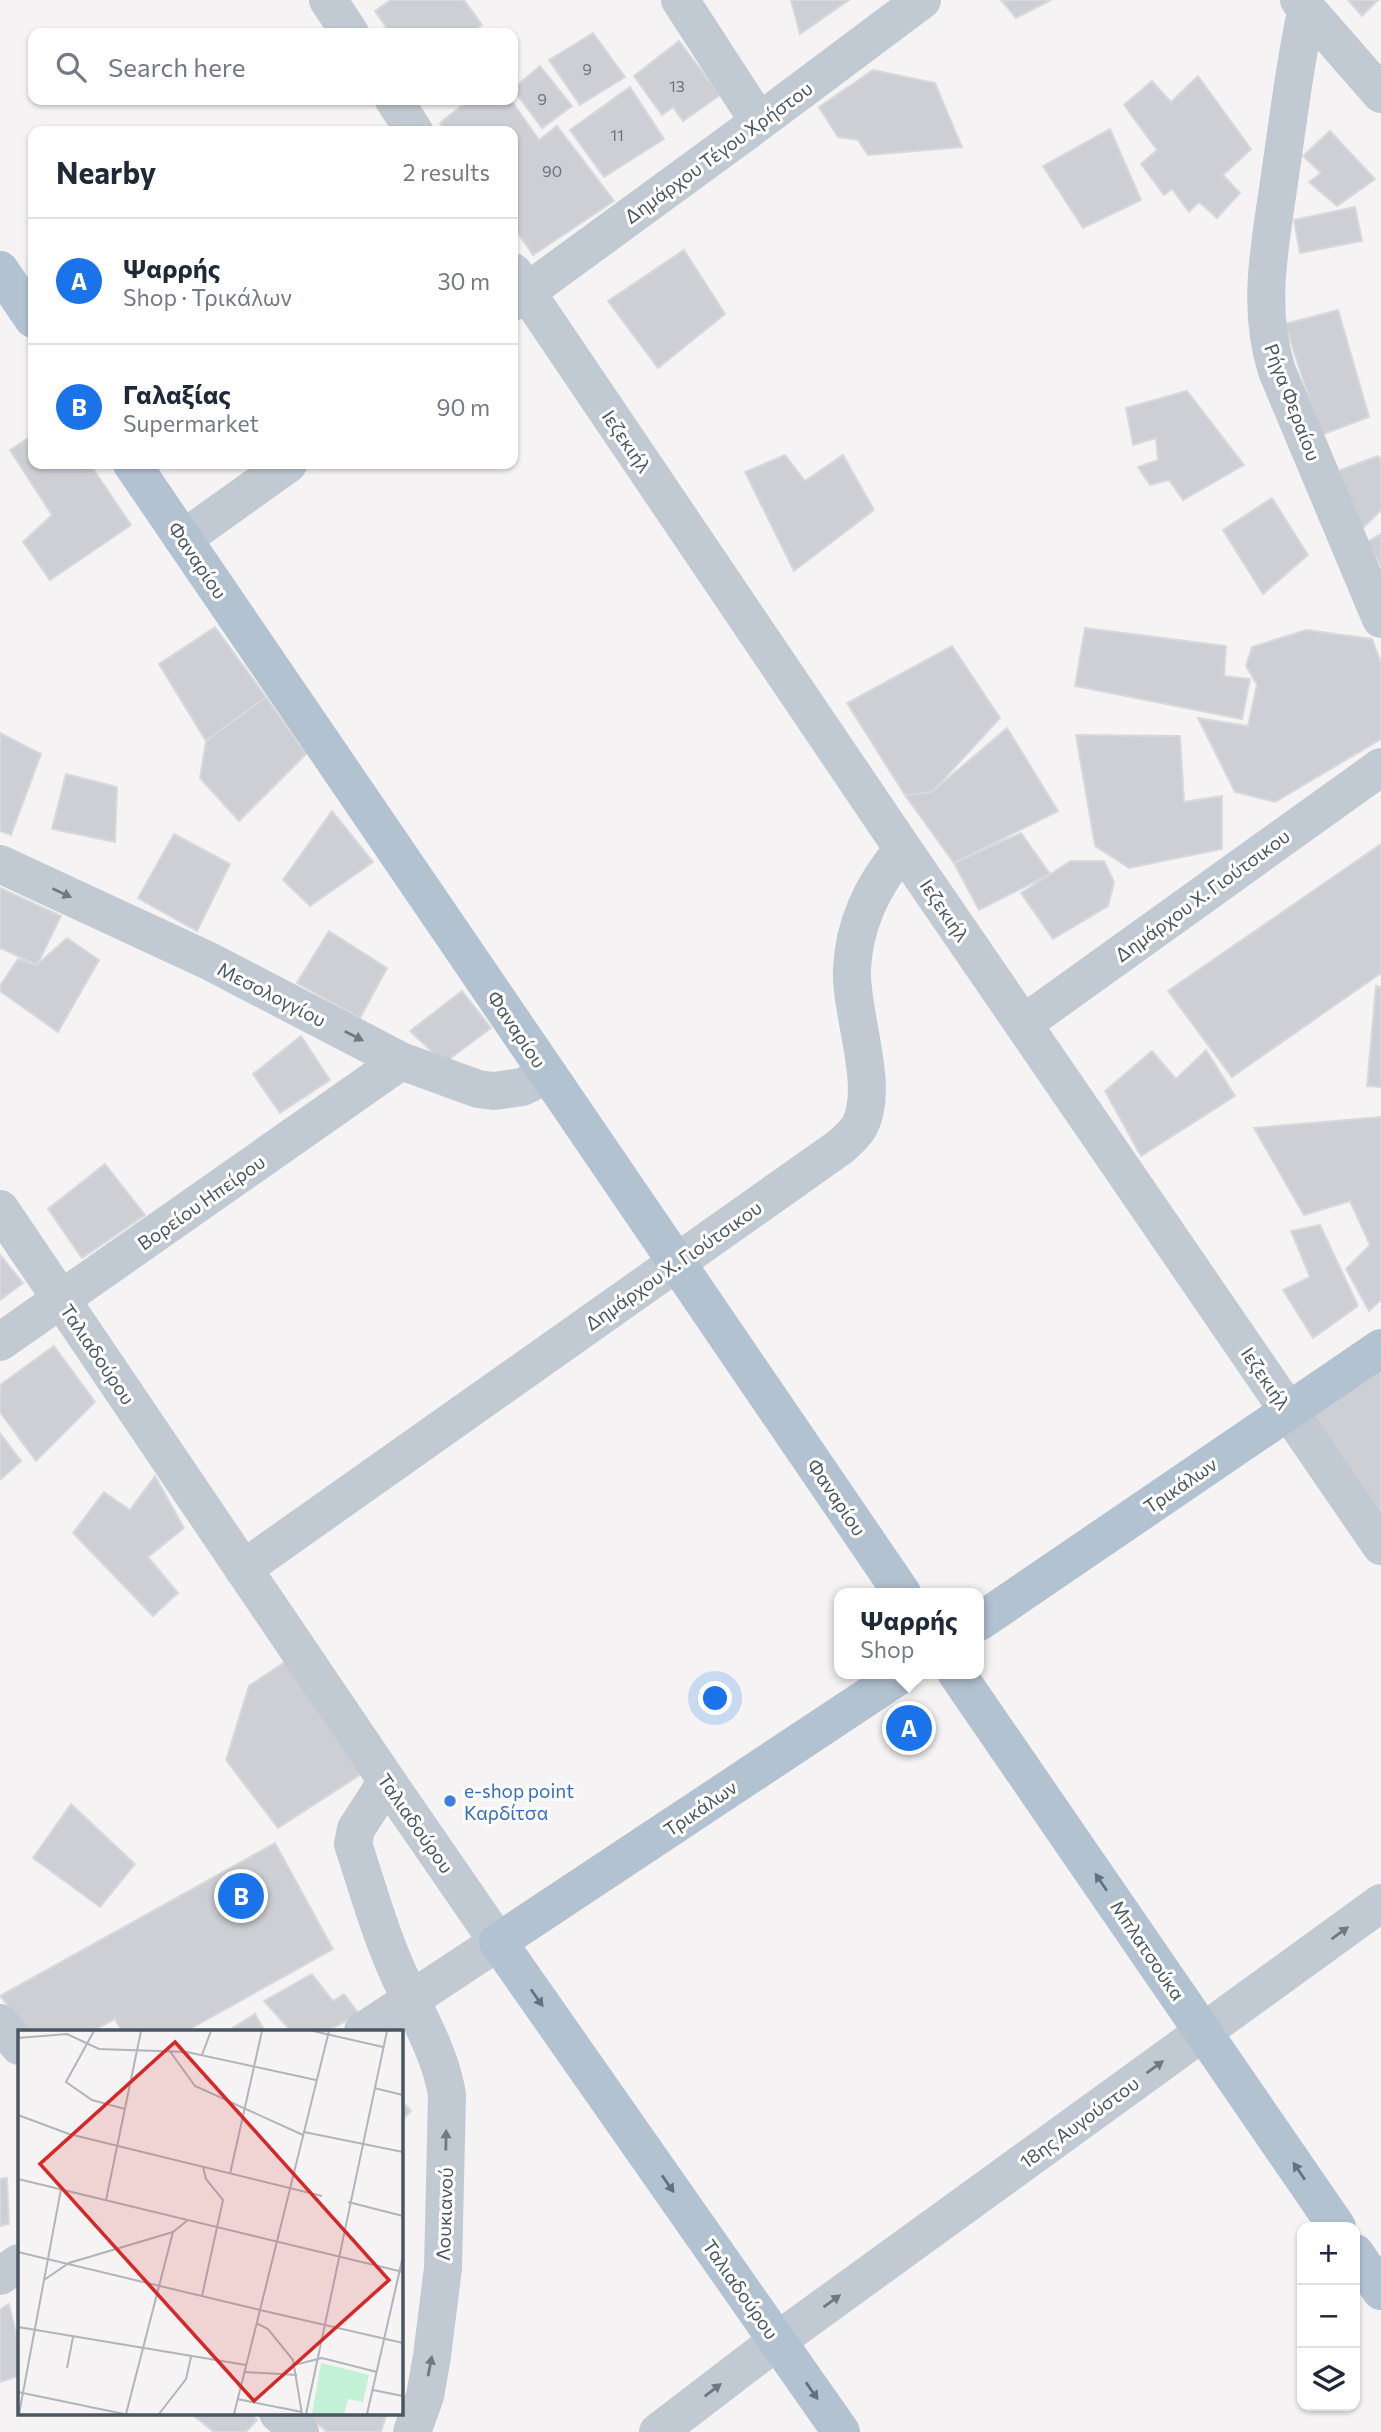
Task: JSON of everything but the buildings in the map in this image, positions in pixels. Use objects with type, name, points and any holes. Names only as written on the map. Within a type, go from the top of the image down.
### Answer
[{"type":"main road","points":[[0,270],[28,312]]},
{"type":"main road","name":"Φαναρίου","points":[[135,469],[899,1588]]},
{"type":"main road","name":"Τρικάλων","points":[[984,1619],[1381,1348]]},
{"type":"main road","name":"Τρικάλων","points":[[498,1942],[894,1679]]},
{"type":"main road","name":"Μπλατσούκα","points":[[960,1679],[1334,2222]]},
{"type":"main road","name":"Ταλιαδούρου","points":[[498,1942],[841,2432]]},
{"type":"main road","points":[[1360,2260],[1381,2291]]},
{"type":"street","points":[[328,0],[347,28]]},
{"type":"street","points":[[680,0],[759,122]]},
{"type":"street","name":"Δημάρχου Τέγου Χρήστου","points":[[518,287],[759,122],[922,0]]},
{"type":"street","points":[[1303,4],[1381,94]]},
{"type":"street","name":"Ρήγα Φεραίου","points":[[1303,4],[1266,273],[1266,327],[1277,371],[1381,619]]},
{"type":"street","points":[[397,105],[411,126]]},
{"type":"street","name":"Ιεζεκιήλ","points":[[518,289],[1381,1546]]},
{"type":"street","points":[[183,539],[281,469]]},
{"type":"street","name":"Δημάρχου Χ. Γιούτσικου","points":[[1023,1024],[1381,767]]},
{"type":"street","name":"Δημάρχου Χ. Γιούτσικου","points":[[243,1569],[841,1147],[859,1127],[864,1114],[866,1090],[852,973],[856,933],[871,896],[903,849]]},
{"type":"street","name":"Μεσολογγίου","points":[[0,864],[209,961],[401,1061],[478,1089],[494,1091],[522,1087],[548,1074]]},
{"type":"street","name":"Βορείου Ηπείρου","points":[[0,1342],[401,1061]]},
{"type":"street","name":"Ταλιαδούρου","points":[[0,1209],[498,1942]]},
{"type":"street","name":"Λουκιανού","points":[[387,1781],[356,1829],[353,1844],[389,1952],[437,2054],[447,2095],[443,2268],[425,2396],[412,2432]]},
{"type":"street","name":"18ης Αυγούστου","points":[[658,2432],[777,2341],[1381,1903]]},
{"type":"street","points":[[365,2030],[498,1942]]},
{"type":"street","points":[[0,2023],[18,2045]]},
{"type":"street","points":[[0,2276],[18,2264]]},
{"type":"street","points":[[279,2414],[300,2432]]},
{"type":"place","name":"Ψαρρής","points":[[909,1728]]},
{"type":"place","name":"e-shop point Καρδίτσα","points":[[450,1801]]},
{"type":"place","name":"Γαλαξίας","points":[[241,1896]]}]
